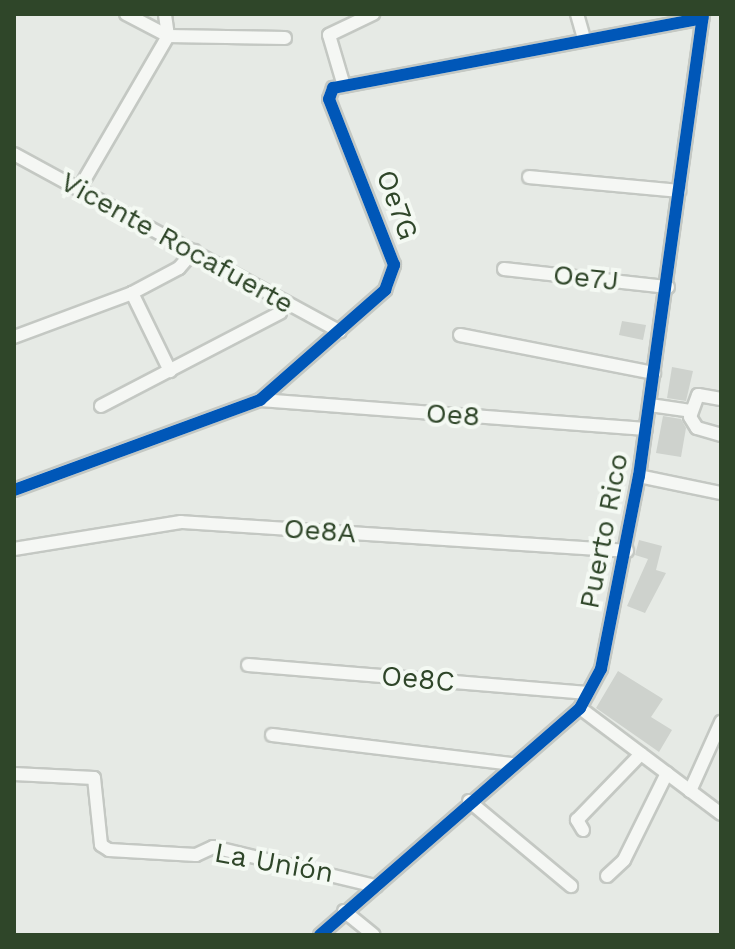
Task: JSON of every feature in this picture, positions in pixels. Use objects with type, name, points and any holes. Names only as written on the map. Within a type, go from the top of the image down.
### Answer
[{"type":"street","points":[[126,14],[168,36],[285,38]]},
{"type":"street","points":[[79,189],[168,36],[165,14]]},
{"type":"street","points":[[373,14],[329,35],[344,86],[702,16]]},
{"type":"street","points":[[577,14],[584,38]]},
{"type":"street","name":"Puerto Rico","points":[[320,935],[469,801],[580,708],[601,669],[627,551],[650,405],[702,16]]},
{"type":"street","name":"Oe7G","points":[[14,490],[260,400],[385,290],[394,265],[329,99],[331,90],[344,86]]},
{"type":"street","name":"Vicente Rocafuerte","points":[[14,154],[340,332]]},
{"type":"street","points":[[529,177],[679,191]]},
{"type":"street","points":[[14,337],[132,293],[179,268],[194,251]]},
{"type":"street","name":"Oe7J","points":[[504,269],[668,287]]},
{"type":"street","points":[[132,293],[170,371]]},
{"type":"street","points":[[101,406],[280,313]]},
{"type":"street","points":[[460,335],[654,373]]},
{"type":"street","points":[[721,399],[700,393],[691,411],[697,428],[721,435]]},
{"type":"street","name":"Oe8","points":[[260,400],[646,429]]},
{"type":"street","points":[[650,405],[691,411]]},
{"type":"street","points":[[639,476],[721,493]]},
{"type":"street","name":"Oe8A","points":[[14,549],[181,522],[627,551]]},
{"type":"street","name":"Oe8C","points":[[248,665],[588,693]]},
{"type":"street","points":[[580,708],[721,814]]},
{"type":"street","points":[[690,791],[721,722]]},
{"type":"street","points":[[272,735],[513,764]]},
{"type":"street","points":[[583,830],[577,820],[641,754]]},
{"type":"street","points":[[607,876],[624,860],[667,773]]},
{"type":"street","name":"La Unión","points":[[14,774],[91,777],[103,848],[196,855],[213,847],[376,886]]},
{"type":"street","points":[[469,801],[571,886]]},
{"type":"street","points":[[344,911],[374,935]]},
{"type":"building","points":[[622,321],[646,325],[643,340],[619,335]]},
{"type":"building","points":[[672,367],[693,371],[686,401],[667,398]]},
{"type":"building","points":[[663,416],[681,419],[686,428],[681,457],[656,453]]},
{"type":"building","points":[[639,540],[662,546],[656,570],[666,573],[645,613],[627,606],[648,559],[635,555]]},
{"type":"building","points":[[618,671],[663,699],[651,717],[672,730],[659,752],[596,708]]},
{"type":"cycle path","points":[[320,935],[580,708],[601,669],[639,476],[703,14]]},
{"type":"cycle path","points":[[14,490],[260,400],[385,290],[394,265],[329,99],[333,88],[702,18]]}]
